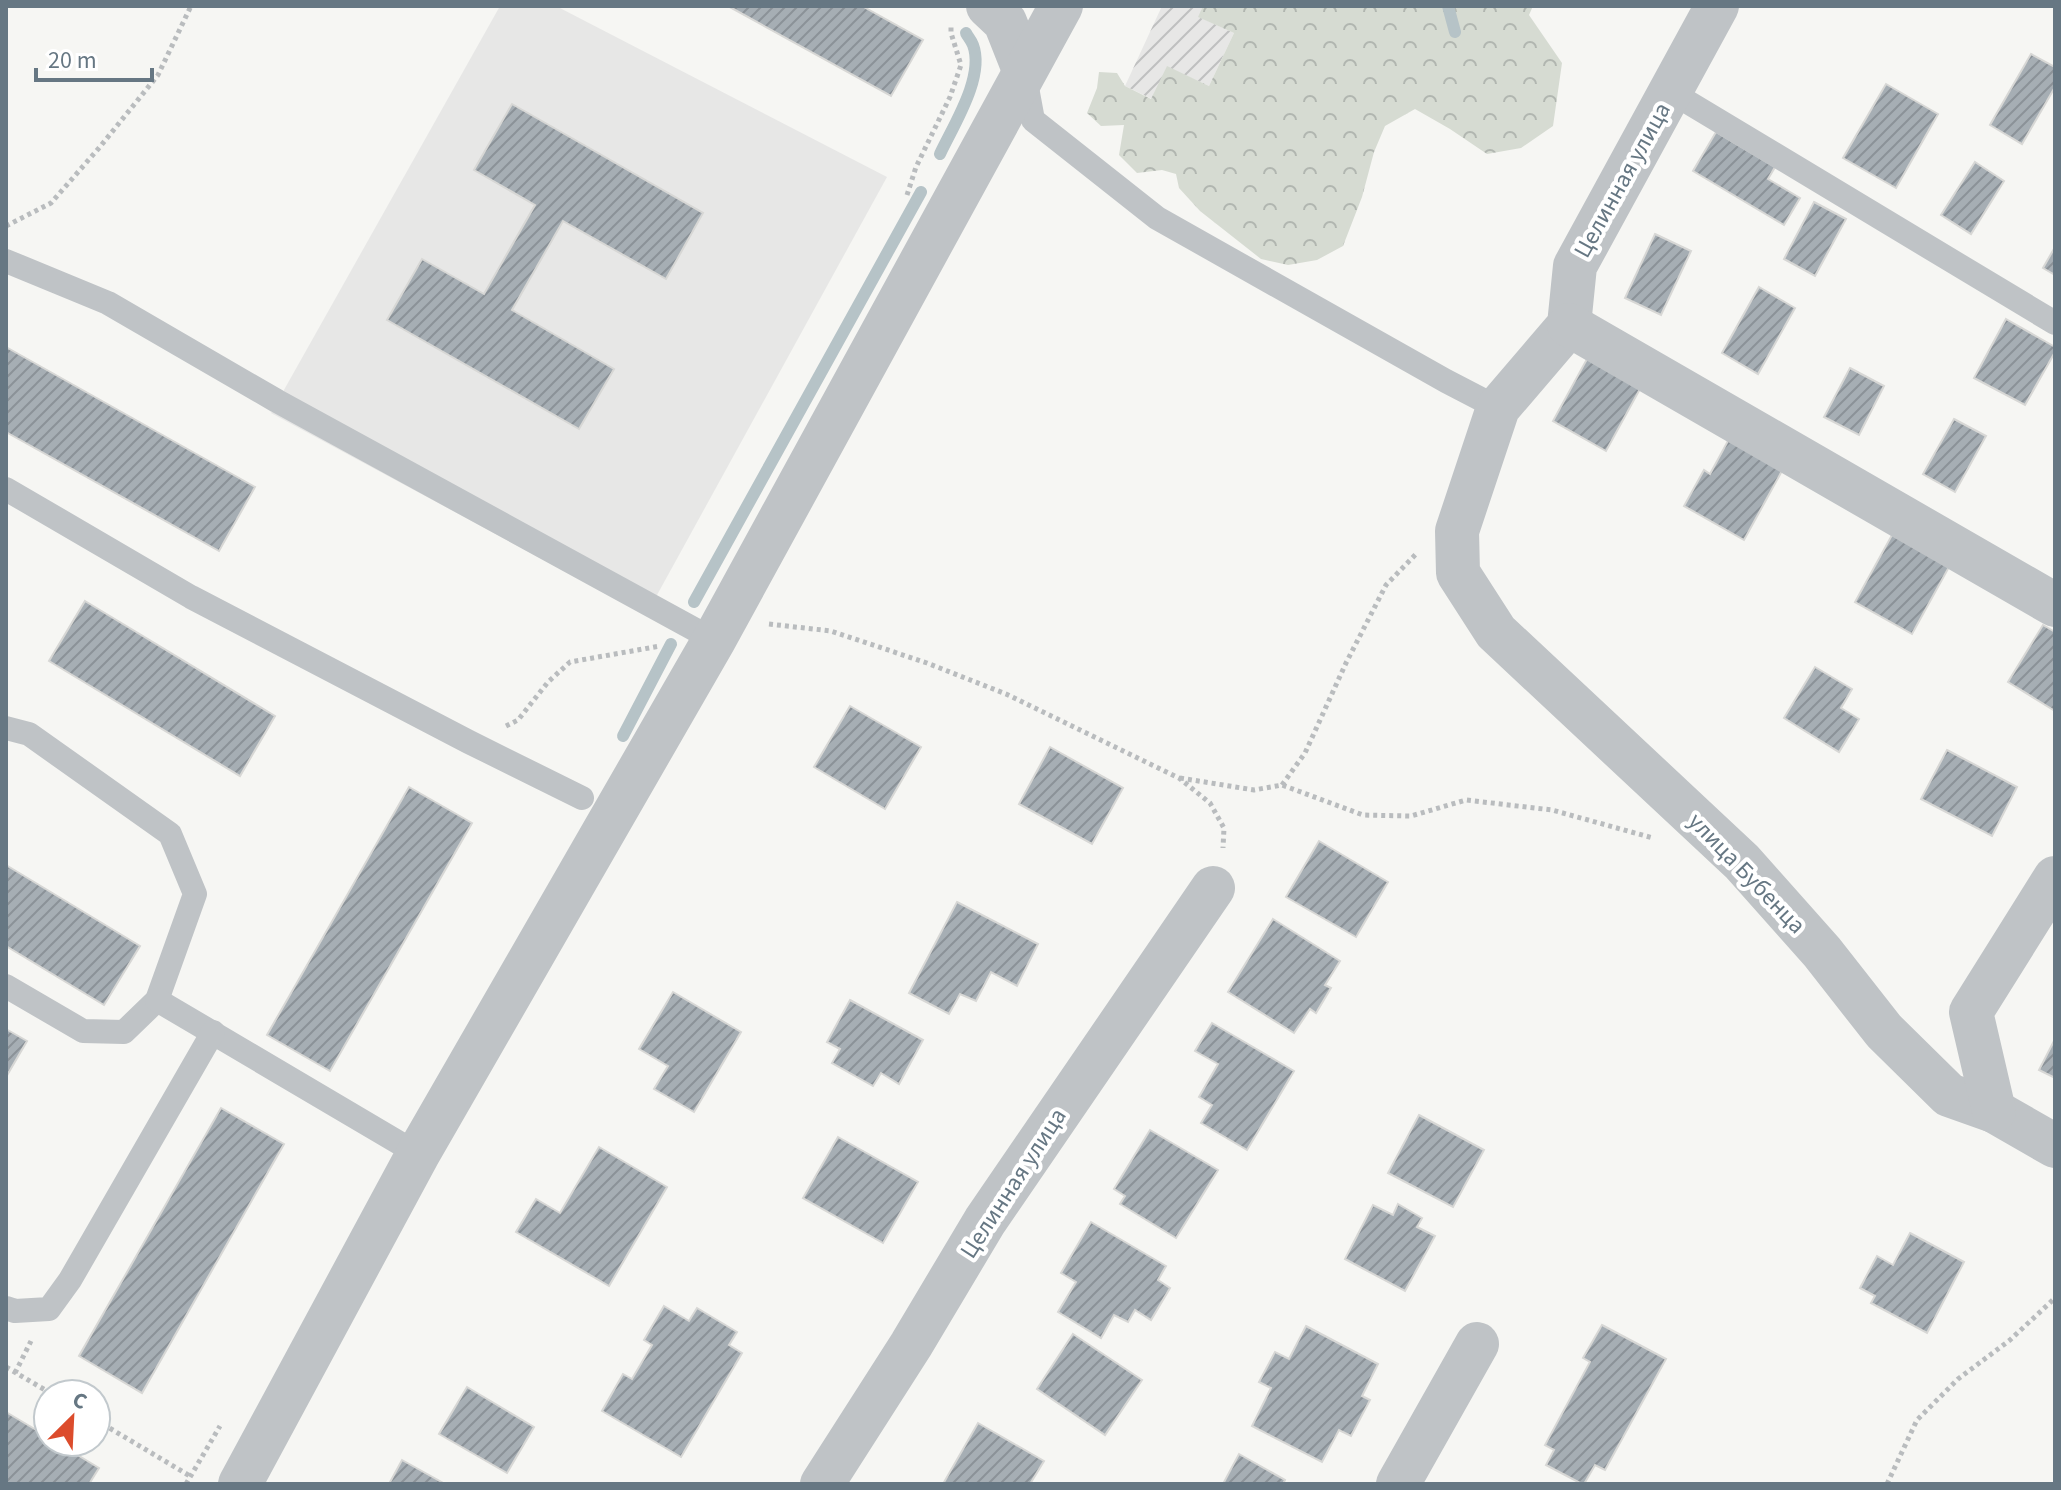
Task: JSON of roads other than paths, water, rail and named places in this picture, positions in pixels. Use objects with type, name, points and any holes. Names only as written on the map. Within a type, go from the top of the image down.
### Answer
[{"type":"street","points":[[240,1484],[418,1154],[719,630],[1061,6]]},
{"type":"street","name":"Целинная улица","points":[[1569,325],[1575,266],[1717,6]]},
{"type":"street","points":[[969,13],[1005,22],[1024,70]]},
{"type":"street","points":[[1498,408],[1569,325],[2055,605]]},
{"type":"street","name":"улица Бубенца","points":[[1498,408],[1457,552],[1496,632],[1742,862],[1822,952],[1884,1031],[1949,1095],[1994,1111],[2055,1146]]},
{"type":"street","points":[[1994,1111],[1971,1012],[2055,878]]},
{"type":"street","name":"Целинная улица","points":[[822,1484],[911,1345],[985,1221],[1213,888]]},
{"type":"street","points":[[1398,1484],[1477,1344]]},
{"type":"lane","points":[[1024,70],[1033,120],[1157,218],[1498,408]]},
{"type":"lane","points":[[1671,92],[2055,323]]},
{"type":"lane","points":[[6,261],[108,303],[277,401],[719,630]]},
{"type":"lane","points":[[6,489],[191,597],[582,798]]},
{"type":"lane","points":[[6,728],[29,734],[170,834],[195,894],[157,1000],[124,1032],[83,1031],[6,986]]},
{"type":"lane","points":[[157,1000],[418,1154]]},
{"type":"lane","points":[[6,1308],[15,1311],[49,1309],[70,1280],[213,1032]]},
{"type":"waterway","points":[[1448,6],[1455,32]]},
{"type":"waterway","points":[[940,154],[966,101],[975,72],[976,58],[966,33]]},
{"type":"waterway","points":[[694,602],[921,192]]},
{"type":"waterway","points":[[623,736],[671,644]]}]
